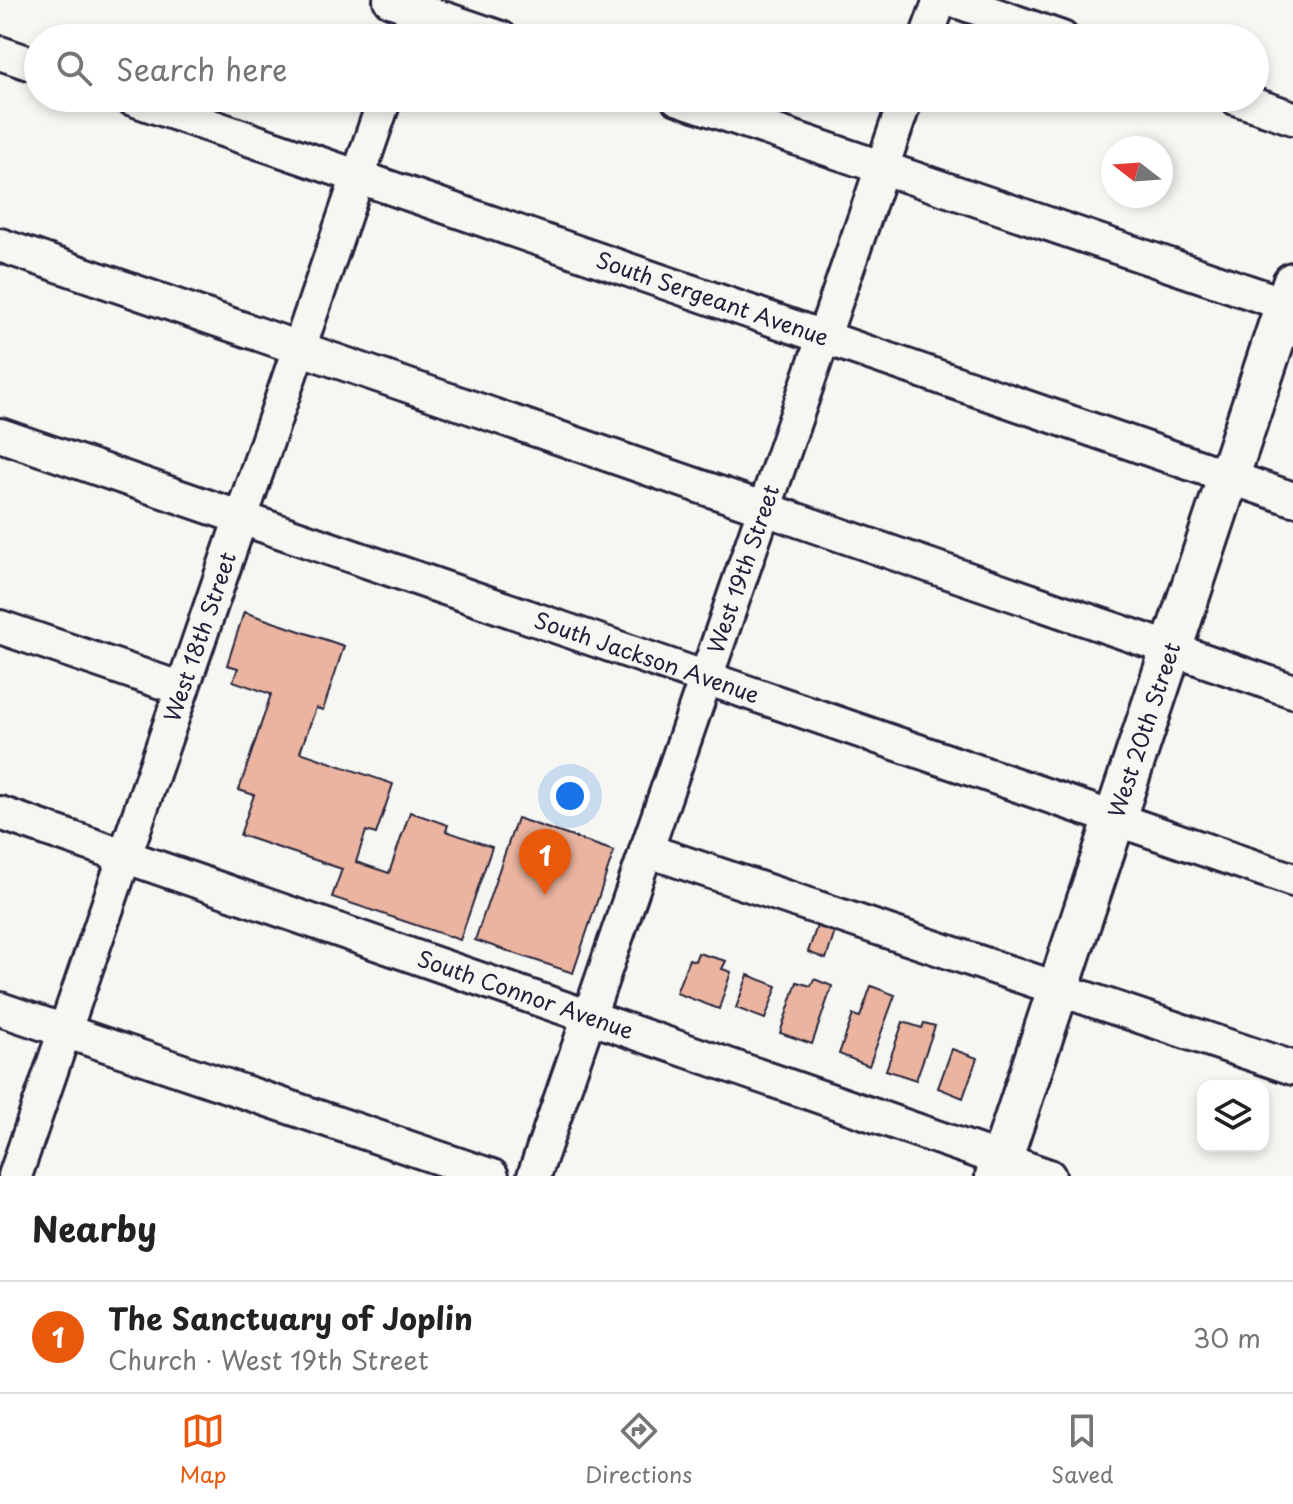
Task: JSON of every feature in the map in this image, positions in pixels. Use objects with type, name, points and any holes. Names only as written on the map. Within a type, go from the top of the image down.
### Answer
[{"type":"main road","name":"West 20th Street","points":[[998,1168],[1228,477],[1291,298]]},
{"type":"street","points":[[931,24],[940,0]]},
{"type":"street","points":[[953,0],[1022,24]]},
{"type":"street","points":[[408,12],[451,24]]},
{"type":"street","points":[[0,53],[24,61]]},
{"type":"street","points":[[1269,110],[1293,118]]},
{"type":"street","name":"South Sergeant Avenue","points":[[170,112],[1293,499]]},
{"type":"street","name":"West 18th Street","points":[[15,1176],[380,112]]},
{"type":"street","points":[[718,112],[882,168],[1291,298]]},
{"type":"street","name":"West 19th Street","points":[[534,1176],[901,112]]},
{"type":"street","points":[[0,245],[1293,691]]},
{"type":"street","name":"South Jackson Avenue","points":[[0,435],[1293,880]]},
{"type":"street","points":[[0,627],[182,689]]},
{"type":"street","name":"South Connor Avenue","points":[[0,813],[588,1017],[998,1168],[1049,1176]]},
{"type":"street","points":[[646,850],[1293,1068]]},
{"type":"street","points":[[0,1009],[492,1176]]},
{"type":"building","points":[[244,612],[344,646],[323,710],[316,708],[300,752],[393,784],[376,834],[366,831],[356,862],[389,873],[410,812],[448,825],[446,831],[492,847],[460,940],[332,897],[342,869],[240,835],[254,795],[239,790],[271,694],[233,681],[238,668],[227,665]]},
{"type":"building","points":[[517,818],[614,851],[573,973],[475,940]]},
{"type":"building","points":[[817,926],[835,932],[826,959],[808,952]]},
{"type":"building","points":[[698,953],[726,961],[722,969],[731,972],[719,1009],[676,993],[689,959],[695,961]]},
{"type":"building","points":[[748,975],[777,986],[765,1019],[736,1008]]},
{"type":"building","points":[[814,979],[832,986],[812,1044],[780,1033],[797,982],[811,986]]},
{"type":"building","points":[[871,986],[895,995],[869,1066],[839,1054],[853,1015],[860,1017]]},
{"type":"building","points":[[903,1022],[922,1028],[924,1023],[935,1026],[916,1080],[886,1070]]},
{"type":"building","points":[[952,1049],[977,1058],[963,1098],[938,1088]]},
{"type":"place","name":"The Sanctuary of Joplin","points":[[545,895]]}]
